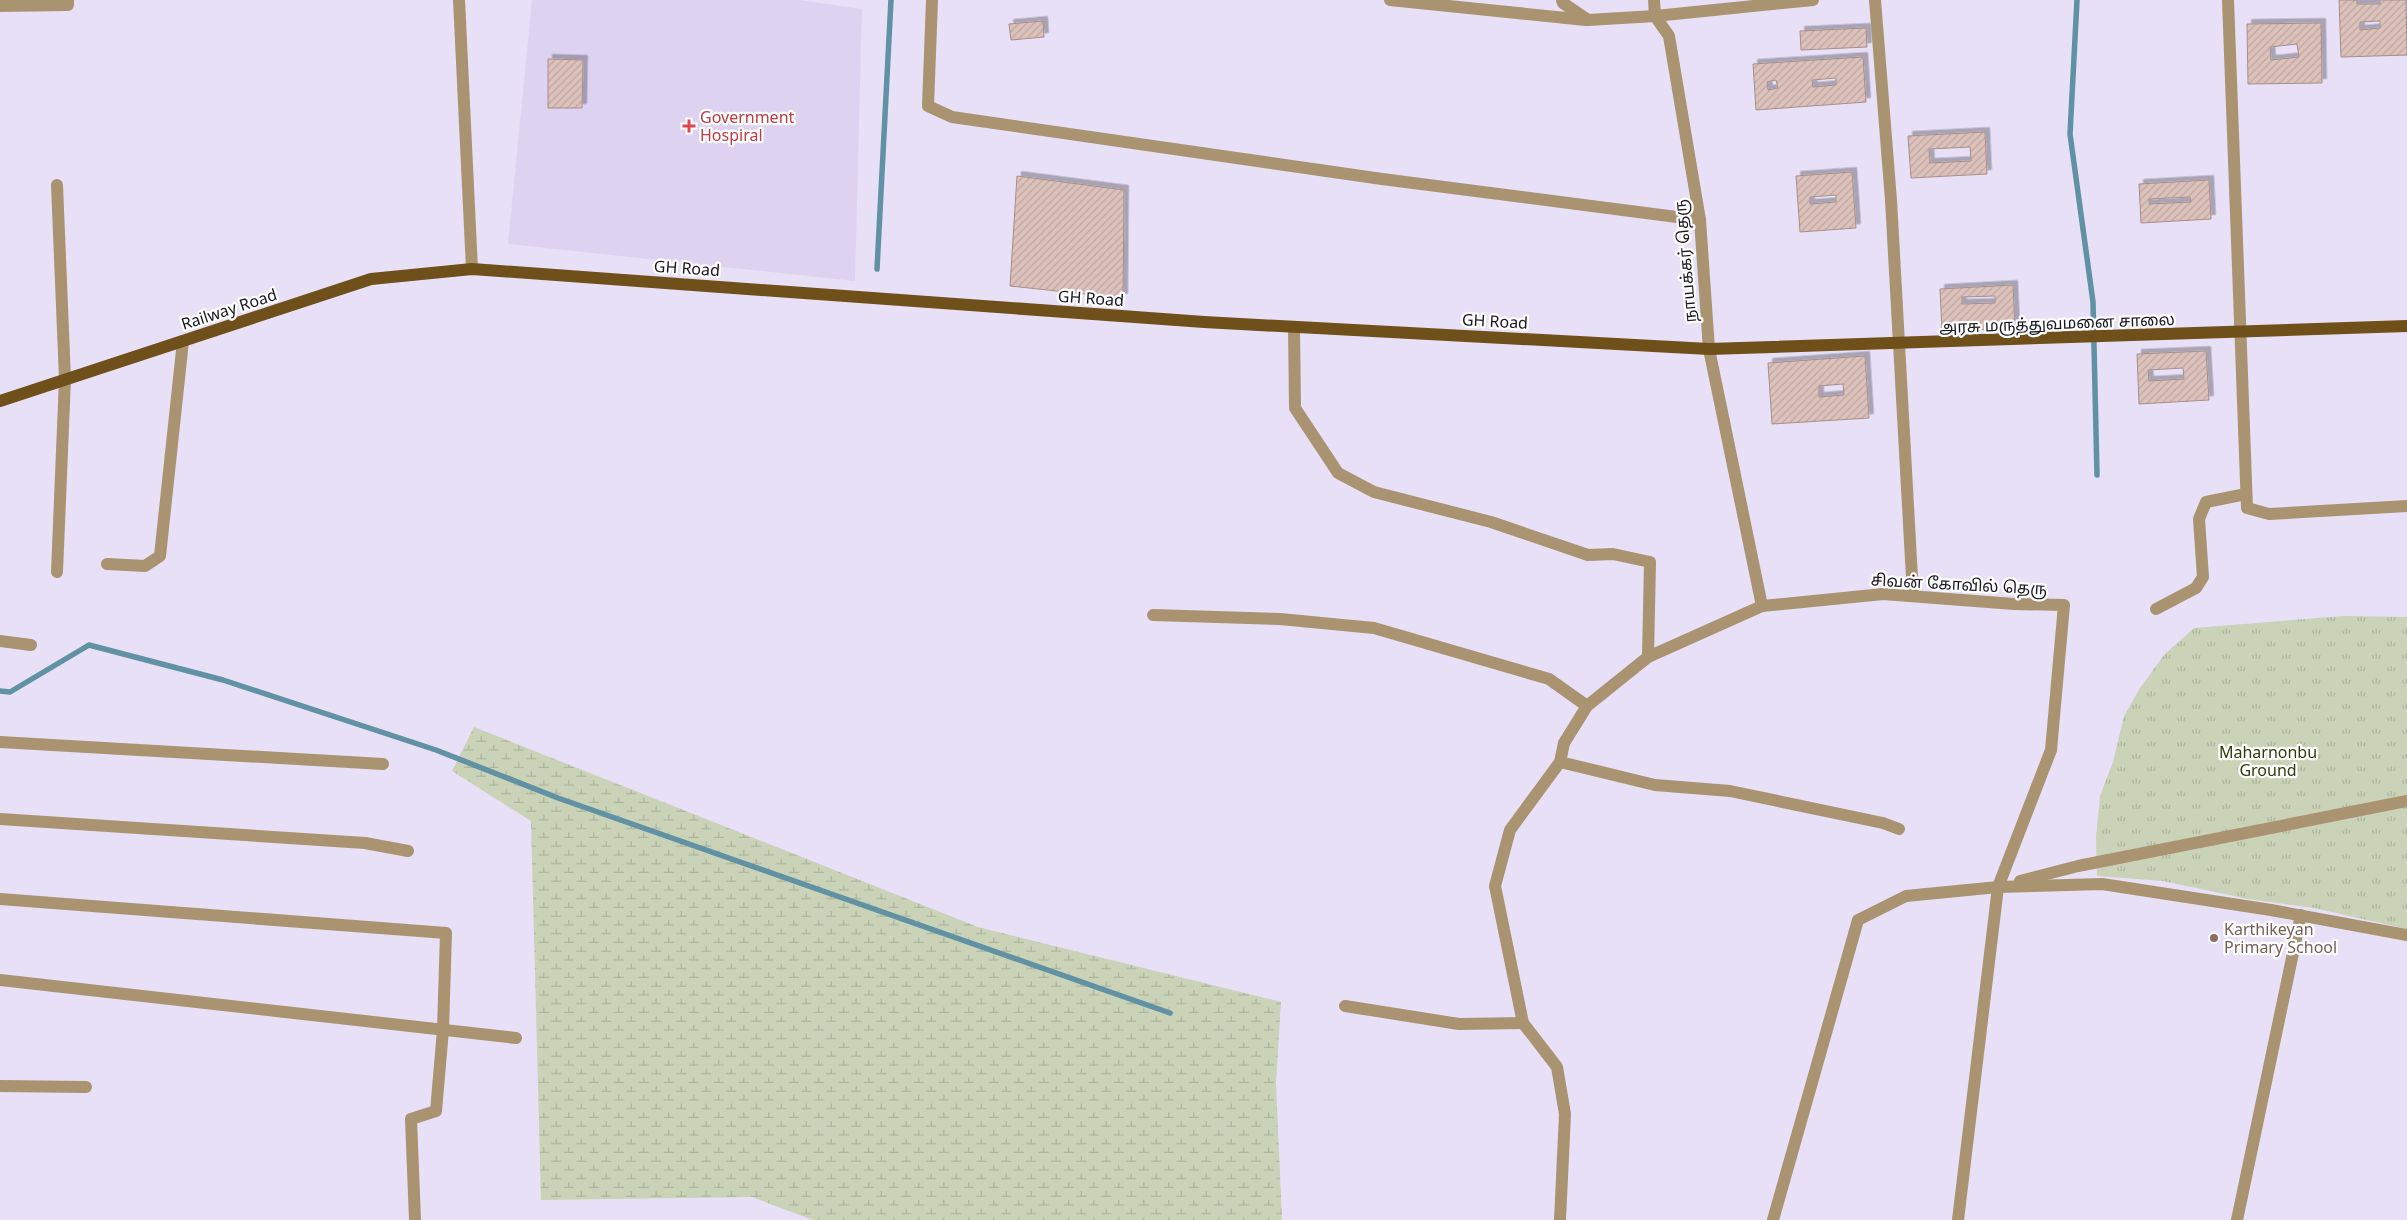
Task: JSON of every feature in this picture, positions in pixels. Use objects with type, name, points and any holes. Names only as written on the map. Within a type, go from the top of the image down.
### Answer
[{"type":"main road","name":"GH Road","points":[[472,269],[1184,321],[1709,349]]},
{"type":"main road","name":"Railway Road","points":[[0,401],[371,278],[472,269]]},
{"type":"main road","name":"அரசு மருத்துவமனை சாலை","points":[[1709,349],[2407,326]]},
{"type":"street","points":[[0,6],[68,5],[68,0]]},
{"type":"street","points":[[459,0],[472,269]]},
{"type":"street","points":[[932,0],[928,106],[952,117],[1382,179],[1700,220]]},
{"type":"street","points":[[1390,0],[1588,20],[1655,16],[1813,0]]},
{"type":"street","points":[[1562,0],[1563,3],[1588,20]]},
{"type":"street","points":[[1654,0],[1655,16]]},
{"type":"street","points":[[1875,0],[1891,200],[1897,344],[1913,596]]},
{"type":"street","points":[[2228,0],[2246,508],[2270,514],[2407,506]]},
{"type":"street","name":"நாயக்கர் தெரு","points":[[1655,16],[1669,36],[1700,220],[1709,349],[1762,606]]},
{"type":"street","points":[[56,572],[65,379],[57,184]]},
{"type":"street","points":[[1294,327],[1294,408],[1338,472],[1374,492],[1491,522],[1588,555],[1613,554],[1650,562],[1648,657]]},
{"type":"street","points":[[107,564],[145,566],[160,556],[183,341]]},
{"type":"street","points":[[2156,609],[2196,588],[2204,577],[2200,518],[2206,502],[2246,494]]},
{"type":"street","name":"சிவன் கோவில் தெரு","points":[[1560,762],[1564,743],[1587,706],[1648,657],[1762,606],[1883,594],[2014,604],[2064,605],[2051,750],[1998,886]]},
{"type":"street","points":[[1152,615],[1280,619],[1374,628],[1549,679],[1587,706]]},
{"type":"street","points":[[0,641],[31,645]]},
{"type":"street","points":[[0,742],[383,764]]},
{"type":"street","points":[[1560,1220],[1565,1114],[1557,1068],[1523,1023],[1495,886],[1510,830],[1560,762],[1655,785],[1730,791],[1883,823],[1899,829]]},
{"type":"street","points":[[1998,886],[2078,866],[2407,801]]},
{"type":"street","points":[[0,819],[365,843],[408,851]]},
{"type":"street","points":[[1773,1220],[1858,920],[1906,896],[1998,886],[2102,884],[2301,915],[2407,935]]},
{"type":"street","points":[[1958,1220],[1998,886]]},
{"type":"street","points":[[0,899],[446,932],[444,1030],[436,1112],[411,1119],[415,1220]]},
{"type":"street","points":[[2237,1220],[2301,915]]},
{"type":"street","points":[[0,980],[516,1038]]},
{"type":"street","points":[[1345,1006],[1459,1024],[1523,1023]]},
{"type":"street","points":[[0,1086],[86,1087]]},
{"type":"shaded area","name":"Government Hospiral","points":[[532,0],[800,0],[862,9],[855,281],[508,244]]},
{"type":"green space","name":"Maharnonbu Ground","points":[[2343,616],[2407,617],[2407,929],[2314,908],[2248,899],[2163,881],[2097,876],[2096,838],[2100,796],[2113,762],[2124,716],[2140,688],[2164,655],[2194,628]]},
{"type":"green space","points":[[474,727],[978,927],[1281,1002],[1276,1083],[1282,1220],[813,1220],[752,1197],[541,1200],[531,821],[452,771]]},
{"type":"building","points":[[2339,0],[2357,0],[2357,4],[2380,4],[2380,0],[2406,0],[2407,55],[2341,57]],"holes":[[[2380,21],[2380,28],[2360,30],[2360,22]]]},
{"type":"building","points":[[1043,21],[1044,37],[1011,40],[1009,24]]},
{"type":"building","points":[[2321,23],[2322,83],[2248,84],[2247,24]],"holes":[[[2297,44],[2299,57],[2271,60],[2270,47]]]},
{"type":"building","points":[[1866,28],[1867,47],[1801,50],[1800,31]]},
{"type":"building","points":[[1863,57],[1866,102],[1756,110],[1753,64]],"holes":[[[1836,78],[1836,85],[1813,87],[1812,80]],[[1776,80],[1778,88],[1768,90],[1767,82]]]},
{"type":"building","points":[[548,59],[583,60],[582,108],[548,108]]},
{"type":"building","points":[[1985,132],[1987,174],[1911,178],[1908,136]],"holes":[[[1970,147],[1971,161],[1930,163],[1929,149]]]},
{"type":"building","points":[[1852,172],[1856,228],[1800,232],[1796,176]],"holes":[[[1836,195],[1836,202],[1810,204],[1810,197]]]},
{"type":"building","points":[[1017,176],[1124,190],[1123,298],[1010,286]]},
{"type":"building","points":[[2209,180],[2211,219],[2141,223],[2139,184]],"holes":[[[2190,197],[2191,202],[2149,204],[2149,199]]]},
{"type":"building","points":[[2013,285],[2015,328],[1942,331],[1940,289]],"holes":[[[1995,296],[1995,303],[1962,304],[1962,297]]]},
{"type":"building","points":[[2206,351],[2209,400],[2139,404],[2137,354]],"holes":[[[2183,368],[2184,379],[2149,381],[2148,370]]]},
{"type":"building","points":[[1865,356],[1869,418],[1772,424],[1768,363]],"holes":[[[1843,384],[1844,395],[1819,397],[1819,386]]]},
{"type":"waterway","points":[[877,269],[891,0]]},
{"type":"waterway","points":[[2077,0],[2070,134],[2093,302],[2097,475]]},
{"type":"waterway","points":[[0,691],[10,692],[89,645],[223,680],[436,750],[558,798],[1170,1013]]},
{"type":"place","name":"Government Hospiral","points":[[689,126]]},
{"type":"place","name":"Karthikeyan Primary School","points":[[2214,938]]}]
